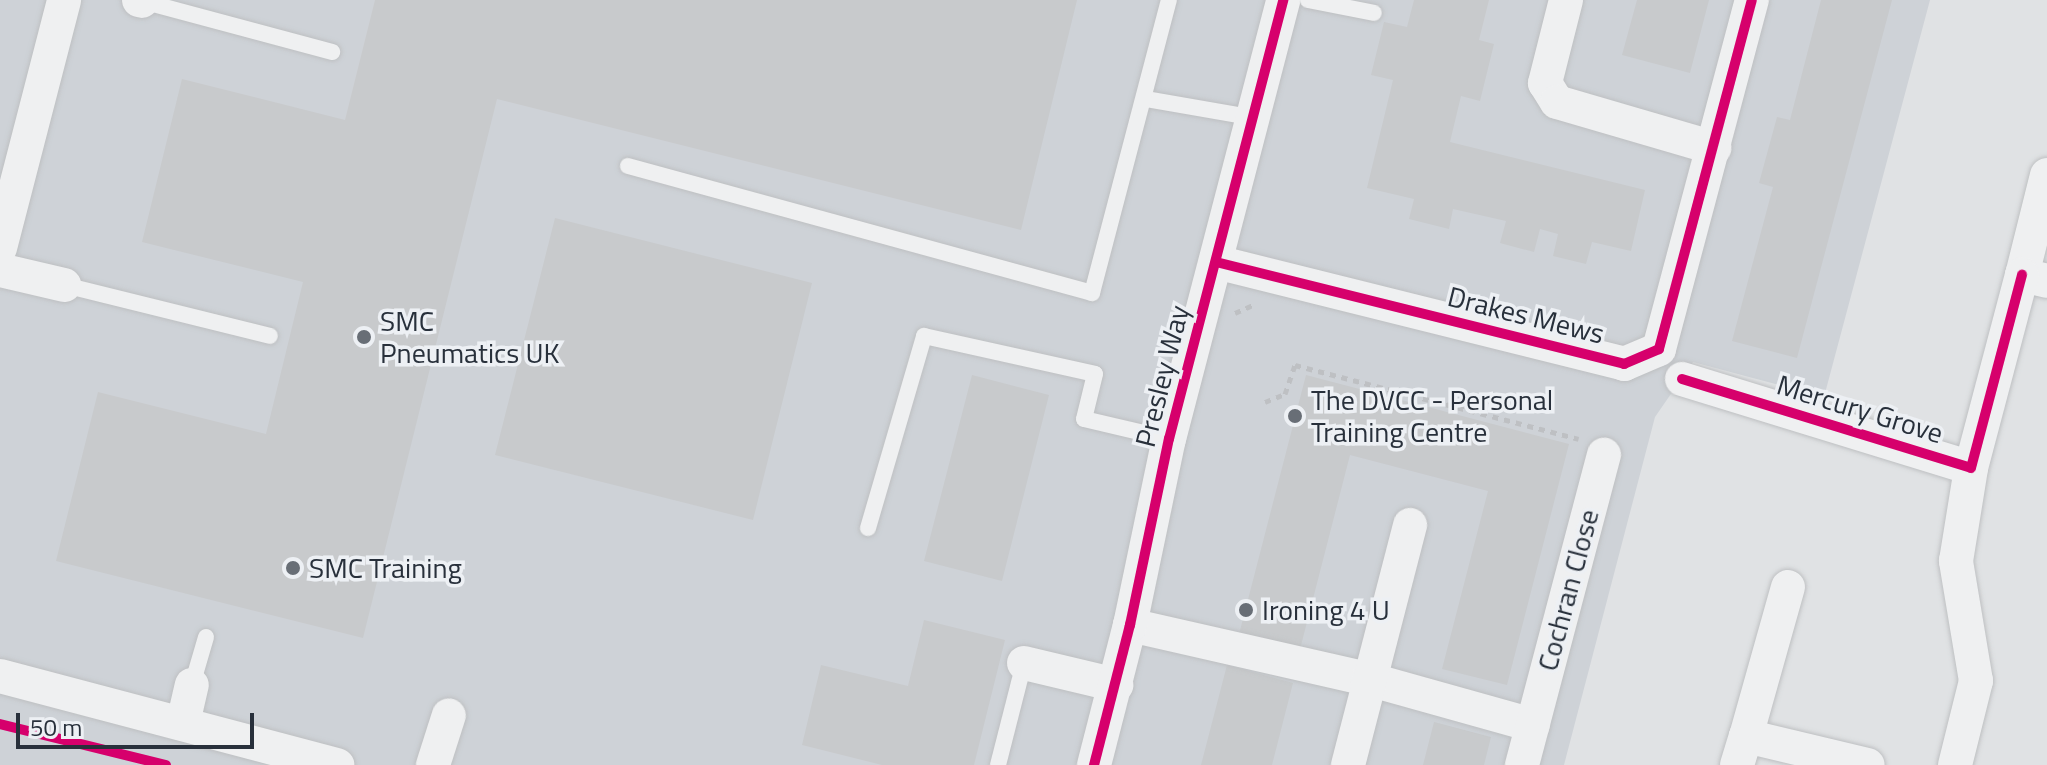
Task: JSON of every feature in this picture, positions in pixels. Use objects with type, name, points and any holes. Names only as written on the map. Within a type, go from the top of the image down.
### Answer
[{"type":"street","points":[[0,248],[7,196],[64,0]]},
{"type":"street","name":"Presley Way","points":[[1094,765],[1130,625],[1169,439],[1255,118],[1283,0]]},
{"type":"street","points":[[1566,0],[1545,83],[1557,102],[1714,148]]},
{"type":"street","name":"Drakes Mews","points":[[1216,262],[1624,364],[1659,349],[1752,0]]},
{"type":"street","name":"Mercury Grove","points":[[1955,765],[1976,681],[1956,561],[1971,468],[2035,278],[2047,175]]},
{"type":"street","points":[[0,270],[64,285]]},
{"type":"street","name":"Mercury Grove","points":[[1682,379],[1971,468]]},
{"type":"street","name":"Cochran Close","points":[[1522,765],[1604,455]]},
{"type":"street","points":[[1348,765],[1410,525]]},
{"type":"street","points":[[1788,587],[1741,751],[1868,765]]},
{"type":"street","points":[[1130,625],[1368,679],[1533,725]]},
{"type":"street","points":[[1024,663],[1116,685]]},
{"type":"street","points":[[0,676],[337,765]]},
{"type":"street","points":[[183,723],[192,685]]},
{"type":"street","points":[[433,765],[449,715]]},
{"type":"lane","points":[[140,0],[332,52]]},
{"type":"lane","points":[[628,166],[1092,293],[1146,99],[1169,0]]},
{"type":"lane","points":[[1308,0],[1374,13]]},
{"type":"lane","points":[[1146,99],[1255,118]]},
{"type":"lane","points":[[64,285],[270,336]]},
{"type":"lane","name":"Presley Way","points":[[868,528],[924,336],[1095,374],[1084,419],[1169,439]]},
{"type":"lane","points":[[192,685],[206,637]]},
{"type":"lane","points":[[998,765],[1024,663]]},
{"type":"path","points":[[1265,402],[1285,394],[1295,365],[1577,437],[1604,455]]},
{"type":"shaded area","points":[[0,0],[1930,0],[1824,397],[1693,362],[1655,417],[1564,765],[0,765]]},
{"type":"building","name":"SMC Pneumatics UK","points":[[375,0],[1077,0],[1021,230],[497,99],[363,638],[56,561],[98,392],[266,434],[303,282],[142,242],[182,79],[345,120]]},
{"type":"building","points":[[1414,0],[1489,0],[1479,40],[1494,44],[1480,101],[1461,96],[1450,142],[1645,190],[1631,251],[1592,242],[1586,264],[1553,256],[1558,234],[1540,229],[1534,252],[1500,243],[1506,221],[1453,209],[1449,229],[1409,219],[1414,199],[1367,188],[1393,80],[1371,75],[1384,22],[1407,27]]},
{"type":"building","points":[[1637,0],[1709,0],[1690,73],[1622,55]]},
{"type":"building","points":[[1821,0],[1892,0],[1797,358],[1732,341],[1773,187],[1759,183],[1777,117],[1790,120]]},
{"type":"building","points":[[555,218],[812,283],[753,520],[495,455]]},
{"type":"building","points":[[972,375],[1049,395],[1002,581],[924,561]]},
{"type":"building","points":[[1306,375],[1569,444],[1507,685],[1442,669],[1488,491],[1350,455],[1297,661],[1236,646]]},
{"type":"building","points":[[924,620],[1005,640],[974,765],[882,765],[802,745],[821,665],[908,686]]},
{"type":"building","points":[[1227,665],[1293,683],[1272,765],[1201,765]]},
{"type":"building","points":[[1434,722],[1491,737],[1484,765],[1423,765]]},
{"type":"cycle path","points":[[1094,765],[1130,625],[1169,439],[1283,0]]},
{"type":"cycle path","points":[[1216,262],[1624,364],[1659,349],[1752,0]]},
{"type":"cycle path","points":[[1682,379],[1971,468],[2022,275]]},
{"type":"cycle path","points":[[0,724],[166,765]]},
{"type":"place","name":"SMC Pneumatics UK","points":[[364,337]]},
{"type":"place","name":"The DVCC - Personal Training Centre","points":[[1295,416]]},
{"type":"place","name":"SMC Training","points":[[293,568]]},
{"type":"place","name":"Ironing 4 U","points":[[1246,610]]}]
